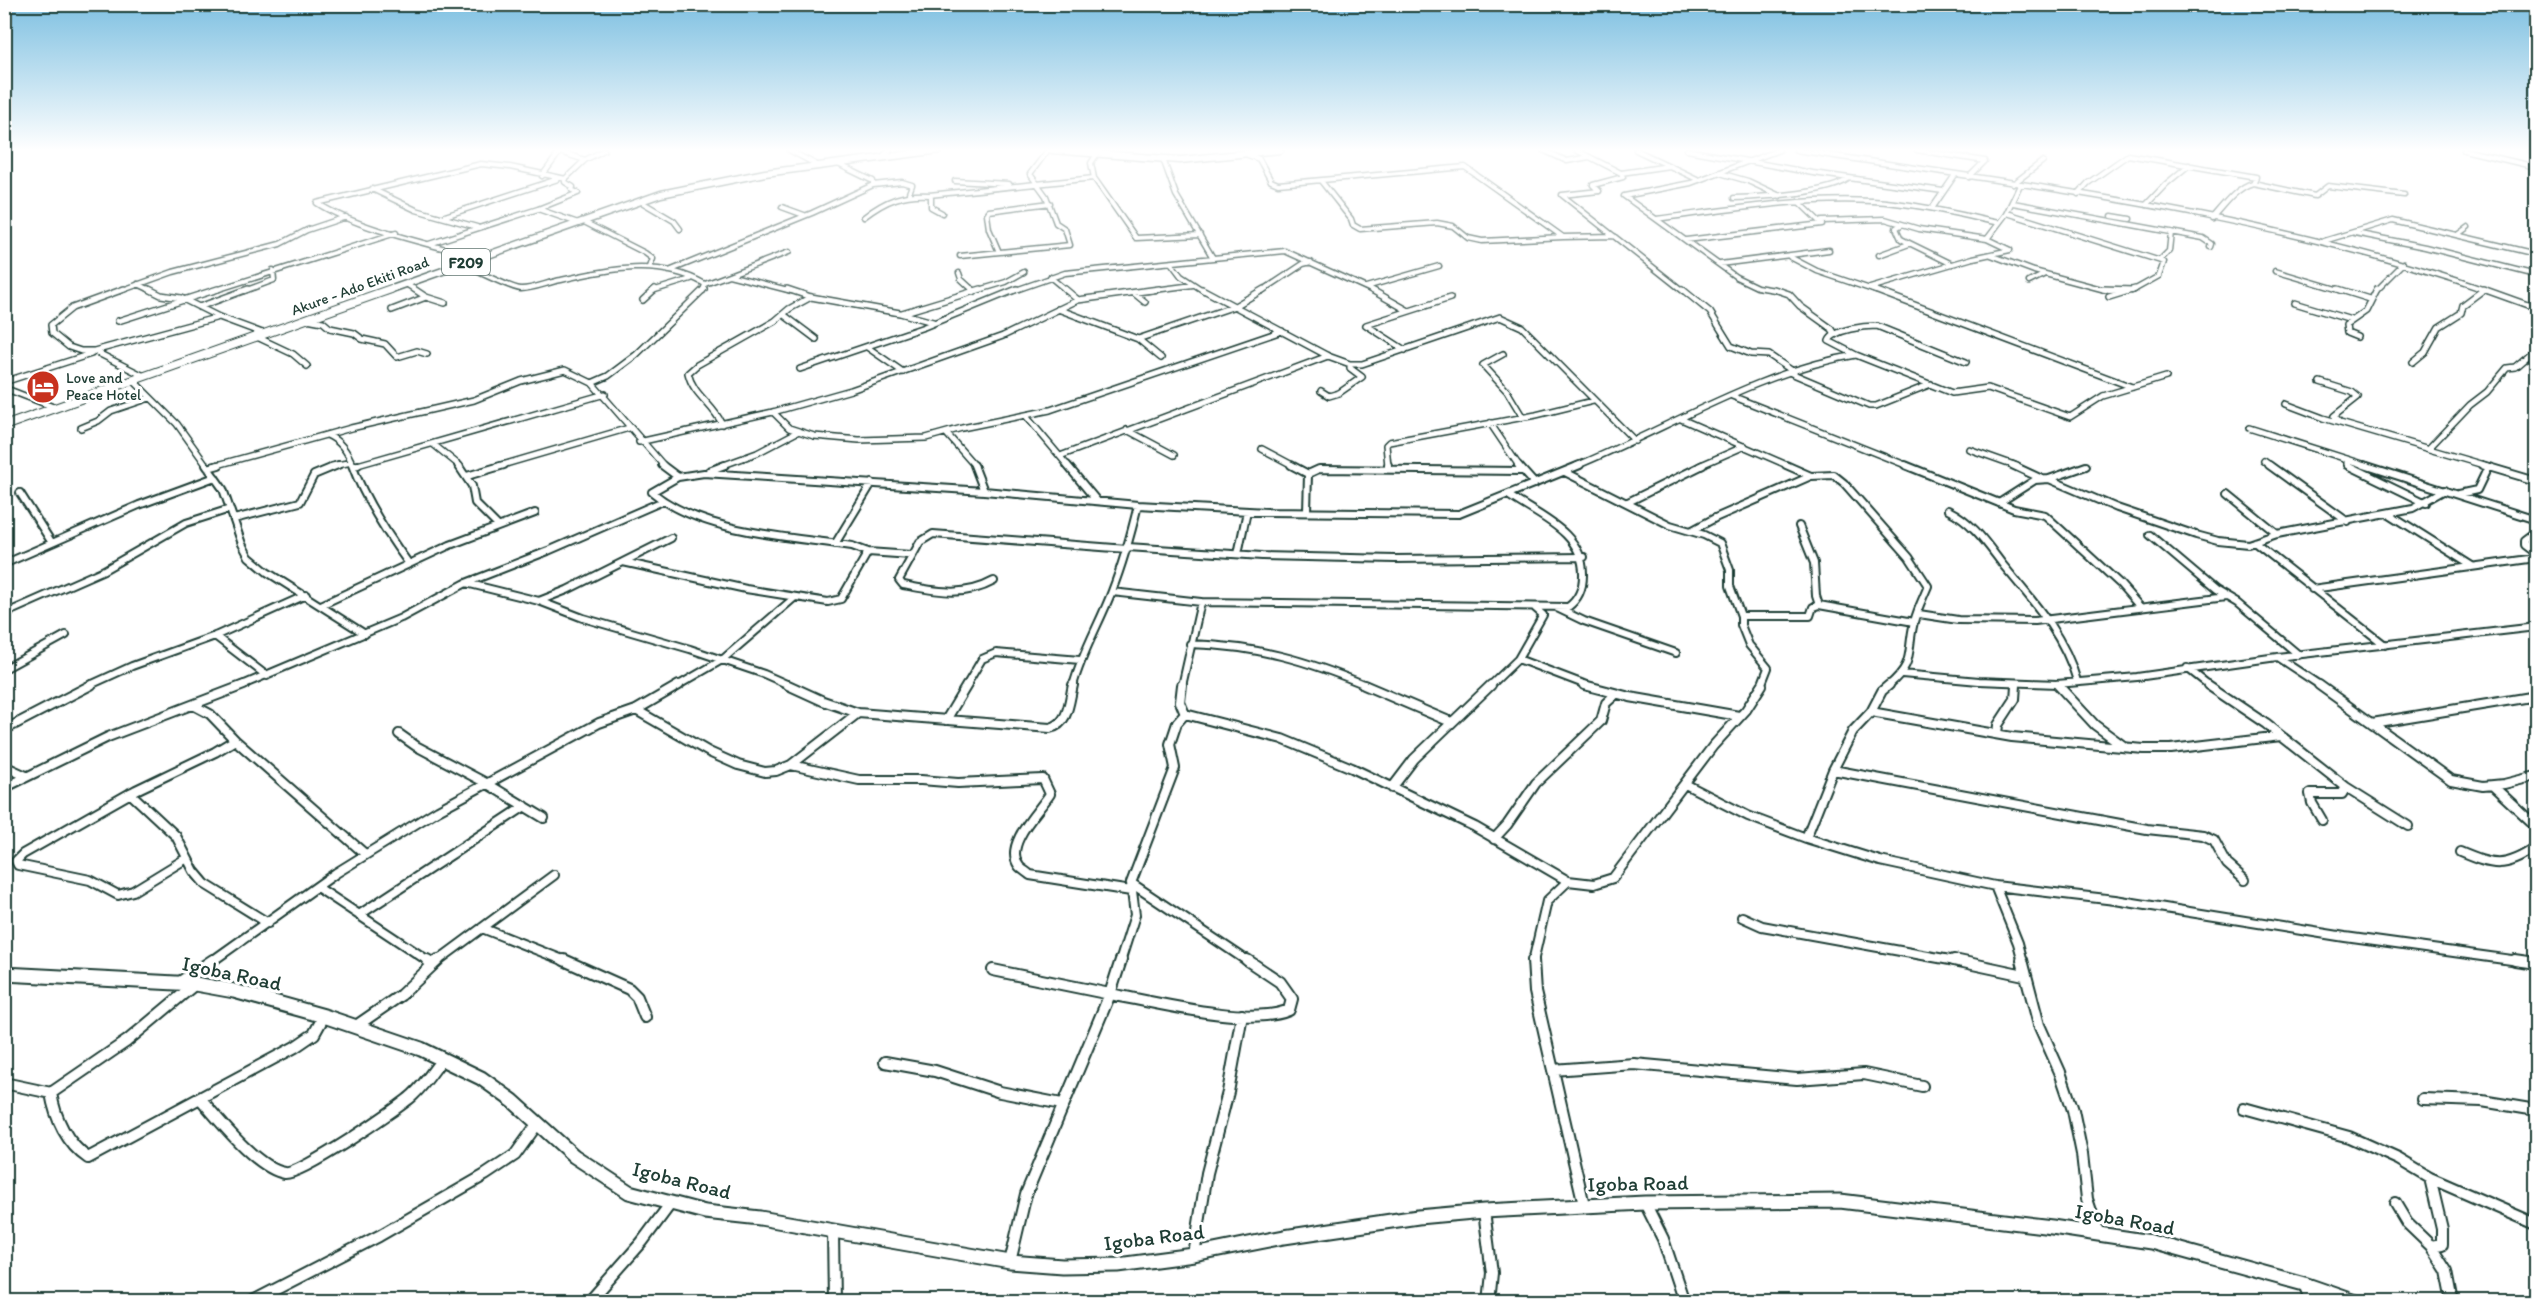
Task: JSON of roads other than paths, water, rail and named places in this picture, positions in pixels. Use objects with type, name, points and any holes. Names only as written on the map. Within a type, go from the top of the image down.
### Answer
[{"type":"main road","name":"Akure - Ado Ekiti Road","points":[[4,426],[612,211]]},
{"type":"street","points":[[331,211],[429,244],[480,258]]},
{"type":"street","points":[[421,211],[445,216],[477,227]]},
{"type":"street","points":[[445,216],[460,211]]},
{"type":"street","points":[[429,244],[531,211]]},
{"type":"street","points":[[544,211],[625,240],[652,260],[650,267]]},
{"type":"street","points":[[657,211],[674,221],[680,229]]},
{"type":"street","points":[[793,211],[804,215]]},
{"type":"street","points":[[669,272],[813,211]]},
{"type":"street","points":[[864,217],[872,211]]},
{"type":"street","points":[[938,211],[942,213]]},
{"type":"street","points":[[989,211],[987,213],[989,229],[999,252]]},
{"type":"street","points":[[960,256],[1070,245],[1065,229],[1056,223],[1051,211]]},
{"type":"street","points":[[1117,211],[1126,226],[1139,239],[1200,235]]},
{"type":"street","points":[[1186,211],[1213,258]]},
{"type":"street","points":[[1345,211],[1355,228],[1437,223],[1453,226],[1468,238],[1482,241],[1614,236]]},
{"type":"street","points":[[1527,211],[1563,237]]},
{"type":"street","points":[[1582,211],[1710,312],[1731,346],[1751,354],[1769,355],[1793,373],[1869,406],[1876,406],[1930,384]]},
{"type":"street","points":[[1645,211],[1736,277],[1757,287],[1789,294],[1800,306],[1832,329],[1835,334]]},
{"type":"street","points":[[1656,219],[1724,211]]},
{"type":"street","points":[[1810,211],[1822,221],[1882,218],[1901,225],[1988,239],[2010,250],[1870,288]]},
{"type":"street","points":[[1940,211],[1999,222]]},
{"type":"street","points":[[2058,211],[2203,238],[2212,244],[2211,247]]},
{"type":"street","points":[[2130,211],[2133,224]]},
{"type":"street","points":[[2174,211],[2324,241],[2404,264],[2536,308]]},
{"type":"street","points":[[2212,219],[2219,211]]},
{"type":"street","points":[[1988,239],[2007,213],[2050,228],[2161,259],[2164,262],[2159,276],[2126,295],[2109,297]]},
{"type":"street","points":[[144,376],[95,352],[69,347],[52,333],[51,325],[72,308],[209,262],[280,244],[303,232],[346,217]]},
{"type":"street","points":[[2098,218],[2130,219]]},
{"type":"street","points":[[2324,241],[2393,220],[2536,254]]},
{"type":"street","points":[[1686,240],[1820,225],[1822,221]]},
{"type":"street","points":[[1901,225],[1896,228],[1898,236],[1909,244],[1952,264]]},
{"type":"street","points":[[2457,234],[2468,227]]},
{"type":"street","points":[[2161,259],[2169,251],[2171,232]]},
{"type":"street","points":[[2352,232],[2425,247],[2536,275]]},
{"type":"street","points":[[118,321],[273,270],[320,259],[396,233]]},
{"type":"street","points":[[1879,255],[1909,244]]},
{"type":"street","points":[[2530,253],[2536,246]]},
{"type":"street","points":[[1720,264],[1829,250]]},
{"type":"street","points":[[801,369],[924,324],[936,322],[1050,277],[1071,272],[1172,264],[1213,258],[1285,251],[1366,287],[1407,310]]},
{"type":"street","points":[[461,264],[520,289],[608,268],[650,267],[705,284],[789,252]]},
{"type":"street","points":[[1989,255],[2045,274],[2109,291],[2134,290]]},
{"type":"street","points":[[1791,256],[1805,266],[1870,288],[2035,353],[2090,370],[2132,387]]},
{"type":"street","points":[[1138,339],[1235,306],[1303,264],[1311,262]]},
{"type":"street","points":[[1172,264],[1181,276],[1193,285],[1328,356],[1350,364],[1362,364],[1500,317],[1509,319],[1532,336],[1635,441]]},
{"type":"street","points":[[2295,303],[2351,320],[2357,318],[2367,311],[2370,299],[2394,268],[2404,264]]},
{"type":"street","points":[[1366,287],[1439,266]]},
{"type":"street","points":[[199,307],[274,280],[273,270]]},
{"type":"street","points":[[900,313],[1006,282],[1024,272]]},
{"type":"street","points":[[2275,272],[2370,299]]},
{"type":"street","points":[[959,273],[961,279],[975,292]]},
{"type":"street","points":[[2029,282],[2045,274]]},
{"type":"street","points":[[729,275],[767,283],[812,297],[900,313],[924,324]]},
{"type":"street","points":[[1050,277],[1078,300]]},
{"type":"street","points":[[643,300],[646,294],[657,289],[693,279]]},
{"type":"street","points":[[138,284],[161,295],[186,300],[261,336],[293,354],[307,366]]},
{"type":"street","points":[[406,284],[426,297],[445,303]]},
{"type":"street","points":[[592,383],[625,365],[700,295],[705,284]]},
{"type":"street","points":[[639,442],[773,412],[903,372],[1003,336],[1078,300],[1193,285]]},
{"type":"street","points":[[2413,362],[2418,360],[2436,336],[2439,327],[2461,314],[2463,305],[2483,290]]},
{"type":"street","points":[[1134,293],[1145,302]]},
{"type":"street","points":[[392,310],[426,297]]},
{"type":"street","points":[[722,424],[715,411],[694,390],[688,381],[688,374],[697,365],[812,297]]},
{"type":"street","points":[[1405,350],[1366,326],[1407,310],[1450,298]]},
{"type":"street","points":[[1058,309],[1138,339],[1161,358]]},
{"type":"street","points":[[784,315],[816,339]]},
{"type":"street","points":[[4,382],[122,342],[178,330],[219,317]]},
{"type":"street","points":[[308,319],[323,321],[330,328],[354,333],[362,339],[385,344],[397,357],[417,351],[427,354]]},
{"type":"street","points":[[2351,320],[2345,329],[2357,337]]},
{"type":"street","points":[[1966,362],[1877,326],[1867,326],[1835,334],[1829,341],[1856,355],[1957,394],[1988,388],[2070,417],[2103,396],[2166,377]]},
{"type":"street","points":[[773,412],[780,421],[797,432],[823,438],[860,440],[926,438],[1026,416],[1161,374],[1282,331]]},
{"type":"street","points":[[867,346],[903,372]]},
{"type":"street","points":[[2429,448],[2470,405],[2487,392],[2507,368],[2515,367],[2536,349]]},
{"type":"street","points":[[1503,354],[1483,365],[1507,391],[1522,417]]},
{"type":"street","points":[[704,473],[1248,511],[1459,514],[1565,472],[1635,441],[1726,396],[1831,359],[1856,355]]},
{"type":"street","points":[[1060,456],[1328,356]]},
{"type":"street","points":[[1321,392],[1329,396],[1339,393],[1362,377],[1350,368],[1350,364]]},
{"type":"street","points":[[208,468],[327,435],[474,400],[521,381],[565,370],[592,383],[605,394],[657,463],[678,477]]},
{"type":"street","points":[[133,380],[192,442],[223,489],[249,556],[267,572],[365,634]]},
{"type":"street","points":[[2320,382],[2352,392],[2358,397],[2337,412],[2334,416],[2339,422]]},
{"type":"street","points":[[4,388],[56,408]]},
{"type":"street","points":[[234,519],[300,502],[304,498],[307,482],[325,468],[353,464],[433,444],[605,394]]},
{"type":"street","points":[[1726,396],[1739,397],[1810,429],[1834,435],[1999,504],[2044,515],[2120,584],[2141,608]]},
{"type":"street","points":[[81,429],[99,421],[111,411],[150,398]]},
{"type":"street","points":[[1388,469],[1386,445],[1389,442],[1566,409],[1593,400]]},
{"type":"street","points":[[2286,404],[2535,480]]},
{"type":"street","points":[[1026,416],[1097,501]]},
{"type":"street","points":[[1681,419],[1811,476]]},
{"type":"street","points":[[1490,423],[1522,471],[1535,484]]},
{"type":"street","points":[[467,476],[629,428]]},
{"type":"street","points":[[2249,428],[2536,520]]},
{"type":"street","points":[[1127,430],[1174,456]]},
{"type":"street","points":[[797,432],[757,453],[704,473],[678,477],[652,492],[663,501],[705,521],[868,552],[911,555]]},
{"type":"street","points":[[946,432],[964,449],[982,480],[984,491]]},
{"type":"street","points":[[327,435],[336,439],[346,451],[359,484],[394,544],[409,564]]},
{"type":"street","points":[[433,444],[441,449],[467,476],[476,494],[475,503],[498,526]]},
{"type":"street","points":[[1628,502],[1667,481],[1745,446]]},
{"type":"street","points":[[1262,449],[1308,474]]},
{"type":"street","points":[[1969,449],[2029,471],[2109,505],[2196,535],[2218,541],[2248,544],[2277,534],[2348,522],[2426,503],[2445,490]]},
{"type":"street","points":[[2348,459],[2347,464],[2352,468],[2426,503]]},
{"type":"street","points":[[2264,461],[2348,522]]},
{"type":"street","points":[[1999,504],[2036,480],[2086,466]]},
{"type":"street","points":[[2457,494],[2477,490],[2488,467]]},
{"type":"street","points":[[1308,474],[1319,469],[1522,471]]},
{"type":"street","points":[[1185,714],[1282,739],[1352,768],[1445,812],[1568,881],[1594,884],[1613,878],[1654,821],[1765,683],[1768,668],[1749,645],[1741,625],[1741,616],[1730,586],[1730,570],[1720,543],[1704,535],[1670,525],[1565,472]]},
{"type":"street","points":[[1307,512],[1308,474]]},
{"type":"street","points":[[1691,531],[1811,476],[1830,474],[1838,477],[1909,557],[1928,586],[1914,622],[1909,661],[1902,674],[1882,691],[1871,712],[1853,731],[1833,770],[1806,838]]},
{"type":"street","points":[[4,564],[139,506],[215,477]]},
{"type":"street","points":[[835,544],[872,483]]},
{"type":"street","points":[[20,493],[52,543]]},
{"type":"street","points":[[2228,494],[2277,534]]},
{"type":"street","points":[[1112,592],[1201,602],[1535,608],[1557,608],[1573,604],[1581,592],[1585,567],[1579,546],[1567,534],[1524,508],[1508,495]]},
{"type":"street","points":[[4,789],[108,737],[267,676],[401,618],[466,583],[548,551],[663,501]]},
{"type":"street","points":[[466,583],[539,601],[556,609],[722,660],[764,674],[823,701],[858,713],[1041,728],[1059,726],[1064,720],[1080,660],[1112,592],[1128,548],[1138,505]]},
{"type":"street","points":[[4,614],[104,570],[186,522],[230,509]]},
{"type":"street","points":[[1948,510],[1971,524],[2049,621],[2072,662],[2077,681]]},
{"type":"street","points":[[1238,554],[1248,511]]},
{"type":"street","points":[[321,605],[450,545],[535,513]]},
{"type":"street","points":[[2388,513],[2472,566]]},
{"type":"street","points":[[1699,526],[1704,535]]},
{"type":"street","points":[[1798,526],[1814,563],[1816,596],[1819,604]]},
{"type":"street","points":[[2536,532],[2524,541],[2524,545],[2536,556]]},
{"type":"street","points":[[994,582],[980,591],[962,595],[903,585],[899,580],[920,542],[933,534],[1238,554],[1395,559],[1584,557]]},
{"type":"street","points":[[2150,535],[2299,655]]},
{"type":"street","points":[[539,601],[567,590],[671,538]]},
{"type":"street","points":[[2254,542],[2385,645]]},
{"type":"street","points":[[623,562],[794,598],[828,602],[841,599],[868,552]]},
{"type":"street","points":[[2312,589],[2472,566],[2497,566],[2536,556]]},
{"type":"street","points":[[4,730],[102,679],[164,653],[215,636],[306,595]]},
{"type":"street","points":[[1919,614],[1943,619],[2049,621],[2226,597]]},
{"type":"street","points":[[180,982],[365,854],[486,783],[599,723],[636,710],[722,660],[794,598]]},
{"type":"street","points":[[1185,714],[1180,702],[1180,694],[1201,602]]},
{"type":"street","points":[[1741,616],[1809,616],[1813,607],[1819,604],[1914,622]]},
{"type":"street","points":[[1392,788],[1414,759],[1518,659],[1543,615],[1535,608]]},
{"type":"street","points":[[1557,608],[1584,621],[1676,653]]},
{"type":"street","points":[[1902,674],[2057,684],[2536,627]]},
{"type":"street","points":[[4,669],[66,635]]},
{"type":"street","points":[[215,636],[267,676]]},
{"type":"street","points":[[1190,644],[1232,646],[1269,652],[1332,673],[1451,722]]},
{"type":"street","points":[[946,720],[982,659],[989,655],[996,653],[1080,660]]},
{"type":"street","points":[[2277,657],[2299,670],[2451,780],[2464,786],[2493,786],[2536,776]]},
{"type":"street","points":[[1518,659],[1547,672],[1616,694],[1708,708],[1739,716]]},
{"type":"street","points":[[2187,668],[2281,736],[2346,787],[2408,826]]},
{"type":"street","points":[[1996,734],[1998,725],[2015,699],[2016,683]]},
{"type":"street","points":[[2057,684],[2095,725],[2125,748]]},
{"type":"street","points":[[1494,839],[1507,825],[1536,783],[1601,721],[1606,703],[1616,694]]},
{"type":"street","points":[[2372,723],[2536,696]]},
{"type":"street","points":[[193,705],[210,714],[235,740],[365,854]]},
{"type":"street","points":[[636,710],[675,734],[738,765],[772,772],[790,765],[858,713]]},
{"type":"street","points":[[1871,712],[1914,723],[2125,748],[2170,749],[2281,736]]},
{"type":"street","points":[[1010,1262],[1026,1194],[1110,994],[1135,915],[1136,907],[1131,887],[1168,782],[1176,767],[1177,762],[1170,744],[1177,723],[1185,714]]},
{"type":"street","points":[[399,734],[416,746],[486,783],[544,818]]},
{"type":"street","points":[[187,858],[133,891],[118,895],[90,880],[18,865],[16,861],[23,854],[130,793],[235,740]]},
{"type":"street","points":[[790,765],[859,780],[921,780],[958,783],[1043,779],[1047,782],[1050,794],[1021,831],[1016,845],[1015,853],[1021,870],[1030,875],[1131,887],[1280,982],[1292,999],[1288,1010],[1276,1015],[1242,1015],[1110,994],[993,970]]},
{"type":"street","points":[[4,766],[26,776]]},
{"type":"street","points":[[1833,770],[2147,829],[2203,835],[2214,840],[2227,864],[2245,880]]},
{"type":"street","points":[[1685,784],[1748,816],[1806,838],[1880,861],[1995,886],[2115,900],[2345,938],[2536,963]]},
{"type":"street","points":[[2493,786],[2536,826]]},
{"type":"street","points":[[2322,820],[2312,803],[2310,794],[2342,794],[2346,787]]},
{"type":"street","points":[[130,793],[176,836],[194,871],[205,884],[268,923]]},
{"type":"street","points":[[359,915],[525,806]]},
{"type":"street","points":[[2460,852],[2482,861],[2502,865],[2520,861],[2536,848]]},
{"type":"street","points":[[356,1026],[401,995],[433,964],[554,875]]},
{"type":"street","points":[[1568,881],[1547,901],[1533,961],[1535,992],[1584,1205]]},
{"type":"street","points":[[1995,886],[2018,943],[2024,975],[2039,1025],[2060,1072],[2073,1110],[2082,1154],[2087,1198],[2100,1236]]},
{"type":"street","points":[[317,887],[433,964]]},
{"type":"street","points":[[1742,917],[1762,926],[1944,958],[2024,975]]},
{"type":"street","points":[[483,928],[579,966],[629,989],[637,997],[645,1017]]},
{"type":"street","name":"Igoba Road","points":[[4,975],[180,982],[234,991],[324,1016],[442,1059],[482,1078],[513,1101],[574,1156],[599,1175],[629,1192],[705,1212],[760,1218],[1010,1262],[1062,1266],[1118,1265],[1194,1255],[1284,1236],[1418,1216],[1484,1211],[1645,1203],[1840,1201],[2052,1227],[2151,1242],[2304,1284],[2356,1302]]},
{"type":"street","points":[[4,1083],[51,1093],[127,1041],[195,984]]},
{"type":"street","points":[[1194,1255],[1207,1173],[1228,1092],[1242,1015]]},
{"type":"street","points":[[51,1093],[53,1109],[79,1154],[88,1158],[295,1047],[314,1034],[324,1016]]},
{"type":"street","points":[[200,1098],[219,1121],[270,1168],[286,1174],[313,1163],[413,1095],[442,1059]]},
{"type":"street","points":[[885,1062],[935,1071],[1000,1092],[1062,1104]]},
{"type":"street","points":[[1553,1070],[1634,1064],[1797,1079],[1864,1074],[1922,1086]]},
{"type":"street","points":[[2423,1099],[2482,1101],[2536,1110]]},
{"type":"street","points":[[2244,1108],[2349,1137],[2398,1158],[2430,1178],[2536,1224]]},
{"type":"street","points":[[251,1302],[379,1236],[485,1175],[515,1155],[538,1123]]},
{"type":"street","points":[[2430,1178],[2442,1229],[2442,1244],[2431,1246]]},
{"type":"street","points":[[589,1302],[642,1242],[671,1203]]},
{"type":"street","points":[[1645,1203],[1663,1239],[1684,1302]]},
{"type":"street","points":[[2395,1203],[2407,1223],[2431,1246],[2446,1271],[2453,1302]]},
{"type":"street","points":[[1484,1211],[1492,1273],[1490,1302]]},
{"type":"street","points":[[833,1232],[834,1302]]},
{"type":"street","points":[[2304,1284],[2311,1302]]},
{"type":"place","name":"Love and Peace Hotel","points":[[43,387]]}]
